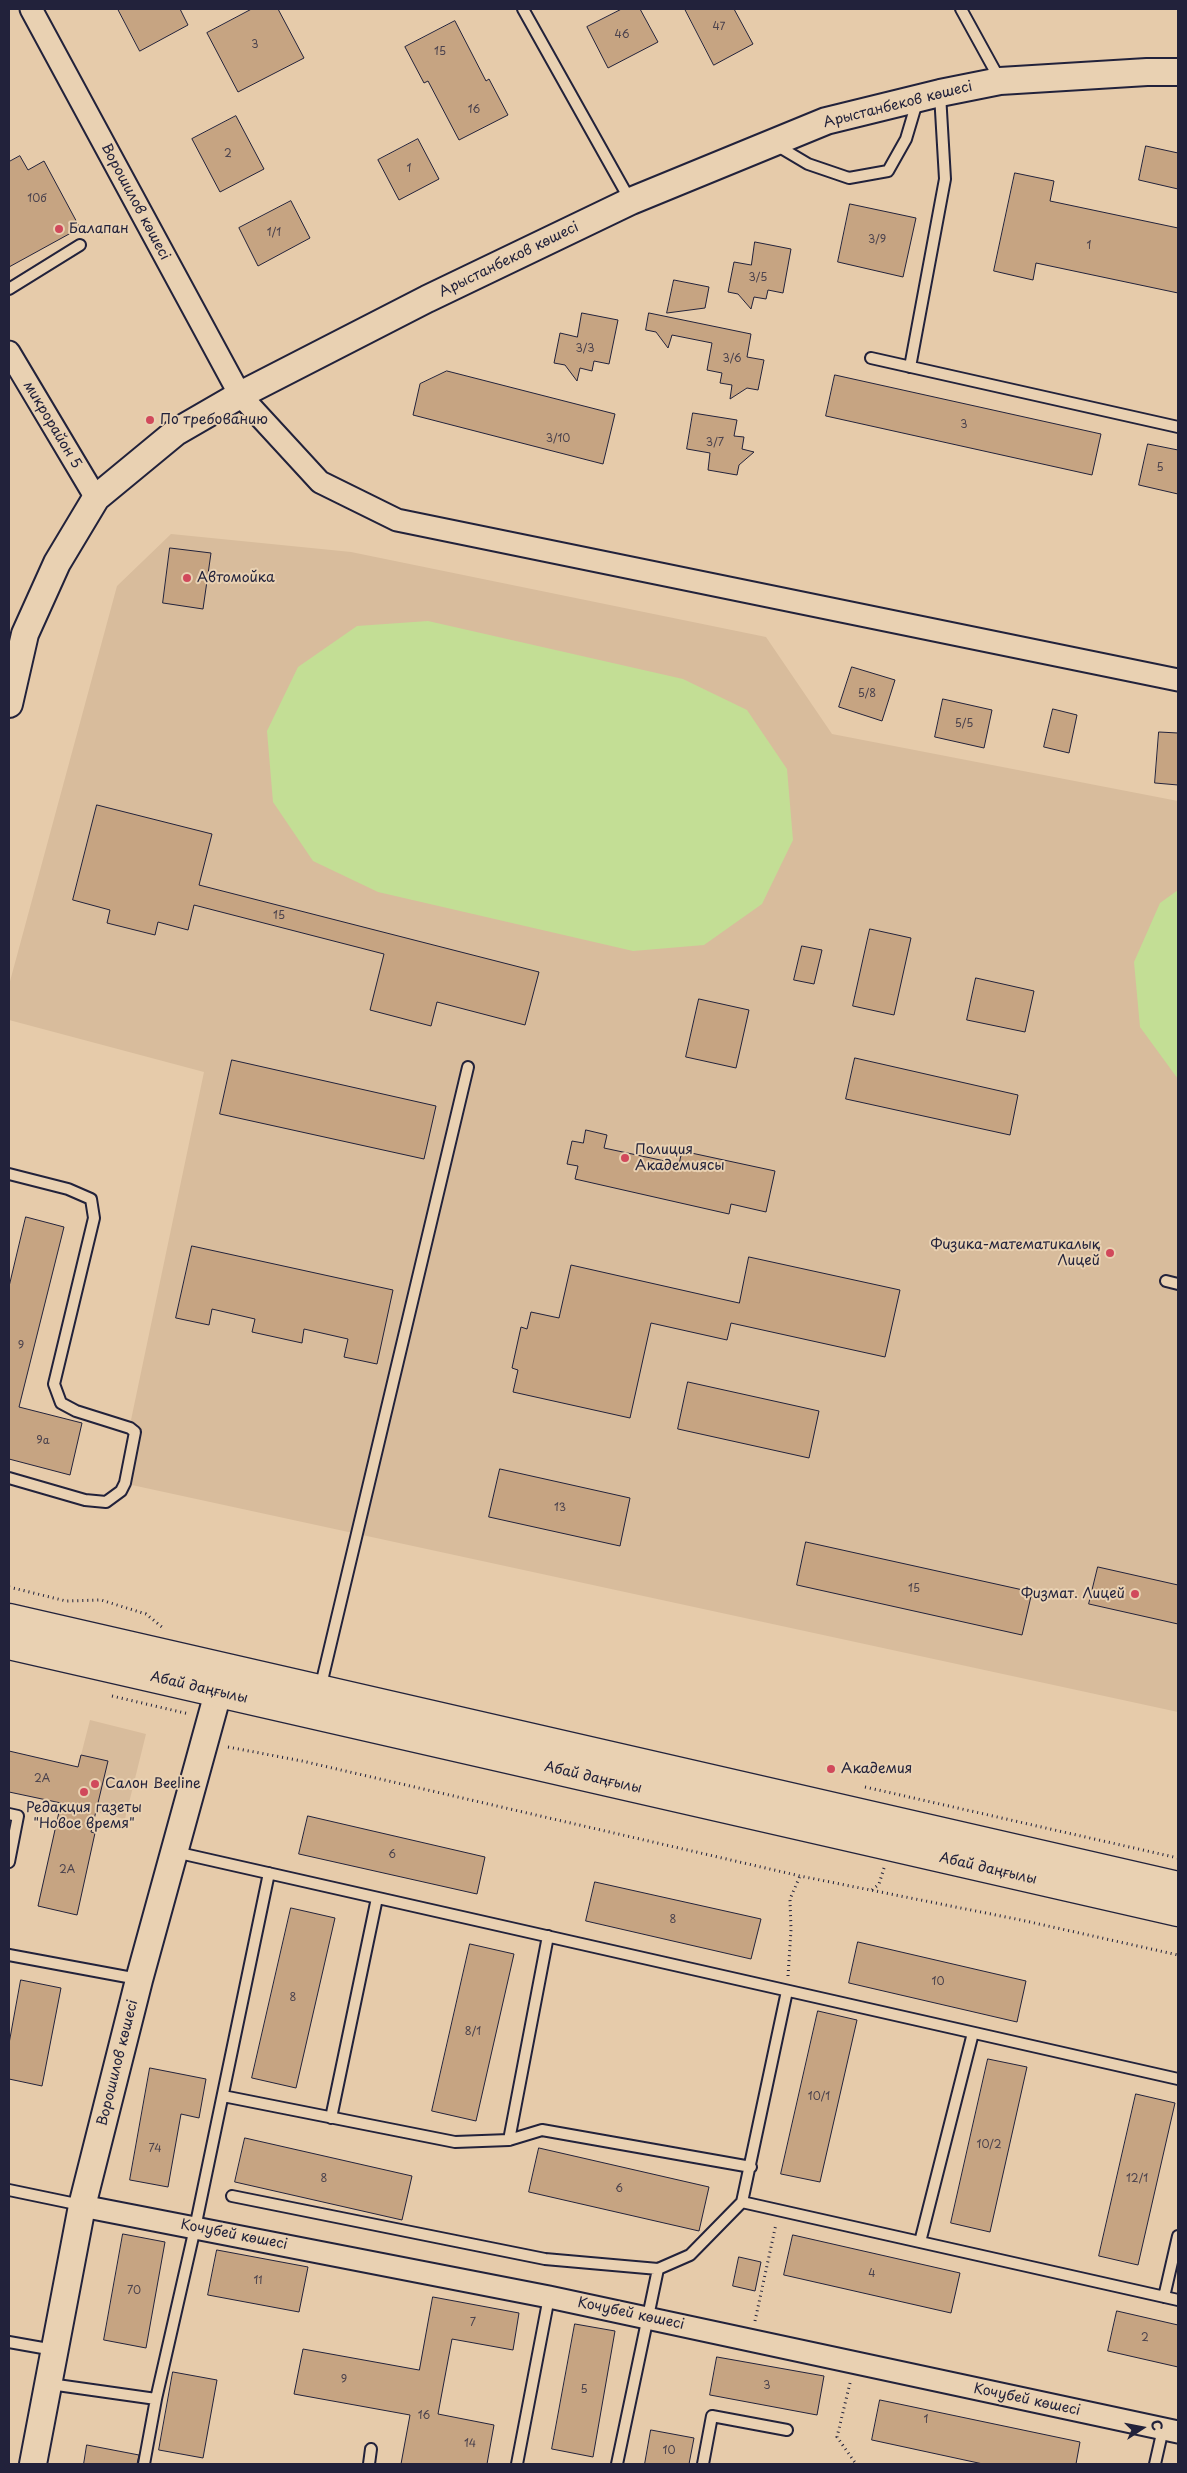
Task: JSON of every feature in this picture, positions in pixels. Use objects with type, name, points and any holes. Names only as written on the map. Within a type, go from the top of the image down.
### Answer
[{"type":"main road","name":"Абай даңғылы","points":[[9,1618],[222,1680],[1178,1912]]},
{"type":"main road","name":"Абай даңғылы","points":[[9,1645],[222,1680]]},
{"type":"main road","name":"Абай даңғылы","points":[[317,1702],[1178,1886]]},
{"type":"street","name":"Ворошилов көшесі","points":[[31,9],[240,395],[320,482],[397,520],[1178,680]]},
{"type":"street","name":"Арыстанбеков көшесі","points":[[9,704],[17,637],[57,563],[96,498],[176,432],[240,395],[427,299],[630,201],[826,121],[1000,81],[1147,72],[1178,72]]},
{"type":"street","name":"микрорайон 5","points":[[9,352],[96,498]]},
{"type":"street","name":"Ворошилов көшесі","points":[[33,2464],[82,2206],[139,1980],[222,1680]]},
{"type":"street","name":"Кочубей көшесі","points":[[82,2206],[549,2297],[1170,2430]]},
{"type":"lane","points":[[523,9],[630,201]]},
{"type":"lane","points":[[961,9],[1000,81]]},
{"type":"lane","points":[[773,143],[808,164],[849,178],[888,171],[929,96]]},
{"type":"lane","points":[[910,367],[945,179],[929,96]]},
{"type":"lane","points":[[9,289],[80,246]]},
{"type":"lane","points":[[870,358],[1178,427]]},
{"type":"lane","points":[[317,1702],[468,1067]]},
{"type":"lane","points":[[9,1174],[68,1189],[91,1199],[94,1218],[54,1384],[61,1403],[76,1411],[130,1428],[135,1432],[125,1483],[121,1491],[106,1502],[85,1500],[9,1478]]},
{"type":"lane","points":[[1166,1281],[1178,1284]]},
{"type":"lane","points":[[9,1814],[18,1816],[9,1862]]},
{"type":"lane","points":[[175,1852],[1178,2079]]},
{"type":"lane","points":[[144,2464],[156,2400],[195,2228],[269,1873]]},
{"type":"lane","points":[[331,2118],[377,1898]]},
{"type":"lane","points":[[509,2140],[548,1936]]},
{"type":"lane","points":[[9,1955],[139,1980]]},
{"type":"lane","points":[[232,2196],[545,2259],[658,2269],[690,2254],[742,2202],[788,1991]]},
{"type":"lane","points":[[920,2242],[973,2033]]},
{"type":"lane","points":[[223,2096],[455,2142],[509,2140],[542,2130],[751,2167]]},
{"type":"lane","points":[[9,2190],[82,2206]]},
{"type":"lane","points":[[742,2202],[1178,2300]]},
{"type":"lane","points":[[1164,2296],[1178,2236]]},
{"type":"lane","points":[[617,2464],[658,2269]]},
{"type":"lane","points":[[517,2464],[549,2297]]},
{"type":"lane","points":[[9,2342],[55,2351]]},
{"type":"lane","points":[[48,2384],[156,2400]]},
{"type":"lane","points":[[703,2464],[712,2416],[786,2430]]},
{"type":"lane","points":[[1155,2464],[1170,2430]]},
{"type":"lane","points":[[368,2464],[371,2449]]},
{"type":"path","points":[[9,1587],[66,1601],[101,1600],[146,1614],[165,1630]]},
{"type":"path","points":[[205,1742],[312,1763],[800,1876],[1021,1920],[1178,1955]]},
{"type":"path","points":[[859,1786],[1178,1858]]},
{"type":"path","points":[[788,1991],[791,1930],[790,1899],[800,1876]]},
{"type":"path","points":[[750,2340],[779,2211]]},
{"type":"path","points":[[854,2362],[837,2437],[856,2464]]},
{"type":"shaded area","name":"Полиция Академиясы","points":[[171,534],[351,552],[766,637],[832,734],[1178,801],[1178,1712],[118,1482],[204,1072],[9,1020],[9,985],[117,586]]},
{"type":"shaded area","points":[[90,1720],[146,1734],[125,1819],[96,1812],[81,1755]]},
{"type":"green space","points":[[428,621],[683,679],[747,710],[787,769],[793,840],[762,904],[704,945],[633,951],[378,892],[313,861],[273,802],[267,731],[298,667],[357,626]]},
{"type":"green space","points":[[1178,890],[1178,1079],[1140,1027],[1134,962],[1160,903]]},
{"type":"building","points":[[118,9],[180,9],[188,25],[140,51]]},
{"type":"building","points":[[252,9],[278,9],[304,58],[238,92],[207,33]]},
{"type":"building","points":[[622,9],[640,9],[658,42],[608,68],[587,27]]},
{"type":"building","points":[[685,9],[734,9],[753,44],[714,65]]},
{"type":"building","points":[[455,21],[486,81],[489,79],[508,115],[459,140],[428,81],[424,83],[405,47]]},
{"type":"building","points":[[236,116],[264,169],[220,192],[192,139]]},
{"type":"building","points":[[418,139],[439,179],[399,200],[378,160]]},
{"type":"building","points":[[1146,146],[1178,153],[1178,189],[1139,180]]},
{"type":"building","points":[[20,156],[28,170],[44,161],[80,228],[9,267],[9,162]]},
{"type":"building","points":[[1015,173],[1054,181],[1050,201],[1178,228],[1178,293],[1036,263],[1033,280],[994,271]]},
{"type":"building","points":[[291,201],[310,238],[258,266],[239,228]]},
{"type":"building","points":[[850,204],[916,218],[903,277],[838,262]]},
{"type":"building","points":[[755,242],[791,249],[783,293],[768,290],[766,299],[754,297],[751,309],[738,294],[728,292],[734,262],[751,265]]},
{"type":"building","points":[[674,280],[709,287],[705,308],[667,313]]},
{"type":"building","points":[[582,313],[618,320],[609,364],[594,361],[592,371],[580,368],[577,381],[565,365],[554,363],[560,333],[577,337]]},
{"type":"building","points":[[649,313],[751,334],[747,357],[764,360],[758,390],[747,388],[730,399],[732,385],[720,383],[722,373],[707,370],[712,343],[672,335],[668,348],[656,332],[646,330]]},
{"type":"building","points":[[447,371],[615,414],[603,464],[413,415],[420,384]]},
{"type":"building","points":[[835,375],[1101,434],[1092,475],[826,416]]},
{"type":"building","points":[[693,413],[737,420],[734,436],[744,437],[742,449],[754,452],[739,465],[737,475],[708,470],[710,453],[687,449]]},
{"type":"building","points":[[1148,444],[1178,450],[1178,494],[1139,485]]},
{"type":"building","name":"Автомойка","points":[[170,548],[211,553],[203,609],[163,603]]},
{"type":"building","points":[[852,667],[895,680],[882,721],[839,707]]},
{"type":"building","points":[[943,699],[992,710],[984,748],[935,737]]},
{"type":"building","points":[[1053,709],[1077,715],[1069,753],[1044,747]]},
{"type":"building","points":[[1159,732],[1178,733],[1178,785],[1155,783]]},
{"type":"building","points":[[97,805],[212,834],[199,885],[539,972],[525,1025],[437,1002],[431,1026],[370,1010],[384,954],[194,905],[188,930],[158,922],[155,935],[107,923],[110,910],[73,900]]},
{"type":"building","points":[[870,929],[911,938],[894,1015],[853,1006]]},
{"type":"building","points":[[802,946],[822,950],[814,984],[794,980]]},
{"type":"building","points":[[976,978],[1034,991],[1025,1032],[967,1020]]},
{"type":"building","points":[[699,999],[749,1010],[736,1068],[686,1057]]},
{"type":"building","points":[[855,1058],[1018,1095],[1010,1135],[846,1099]]},
{"type":"building","points":[[232,1060],[436,1106],[424,1159],[220,1114]]},
{"type":"building","points":[[586,1130],[607,1135],[604,1148],[679,1164],[682,1151],[775,1171],[766,1212],[731,1204],[729,1214],[575,1179],[578,1166],[567,1164],[572,1141],[583,1143]]},
{"type":"building","points":[[26,1217],[64,1227],[19,1407],[82,1423],[70,1475],[9,1459],[9,1287]]},
{"type":"building","points":[[192,1246],[393,1290],[377,1364],[344,1357],[348,1339],[304,1329],[302,1343],[252,1332],[255,1319],[212,1309],[209,1325],[176,1318]]},
{"type":"building","points":[[749,1257],[900,1290],[885,1357],[731,1323],[727,1340],[651,1323],[630,1418],[513,1392],[518,1370],[512,1368],[521,1327],[527,1329],[531,1312],[559,1318],[571,1265],[739,1303]]},
{"type":"building","points":[[688,1382],[819,1411],[809,1458],[678,1429]]},
{"type":"building","points":[[500,1469],[630,1498],[620,1546],[489,1517]]},
{"type":"building","points":[[806,1542],[1032,1592],[1022,1635],[797,1585]]},
{"type":"building","name":"Физмат. Лицей","points":[[1098,1567],[1178,1585],[1178,1624],[1089,1604]]},
{"type":"building","points":[[9,1751],[78,1767],[81,1755],[108,1761],[91,1832],[95,1833],[77,1915],[38,1906],[61,1803],[9,1792]]},
{"type":"building","points":[[308,1816],[485,1857],[477,1894],[299,1854]]},
{"type":"building","points":[[595,1882],[761,1919],[751,1959],[586,1921]]},
{"type":"building","points":[[291,1908],[335,1918],[296,2088],[252,2078]]},
{"type":"building","points":[[858,1942],[1026,1981],[1017,2022],[849,1983]]},
{"type":"building","points":[[470,1944],[514,1954],[476,2121],[432,2111]]},
{"type":"building","points":[[21,1980],[61,1988],[42,2086],[9,2079],[9,2044]]},
{"type":"building","points":[[818,2011],[857,2020],[820,2182],[781,2174]]},
{"type":"building","points":[[988,2059],[1027,2067],[990,2232],[951,2223]]},
{"type":"building","points":[[150,2068],[206,2079],[199,2118],[181,2114],[168,2187],[130,2180]]},
{"type":"building","points":[[1136,2094],[1175,2103],[1138,2265],[1099,2256]]},
{"type":"building","points":[[245,2138],[412,2176],[402,2220],[235,2182]]},
{"type":"building","points":[[539,2148],[709,2187],[699,2231],[529,2192]]},
{"type":"building","points":[[123,2234],[165,2242],[146,2348],[104,2340]]},
{"type":"building","points":[[793,2235],[960,2273],[951,2313],[784,2275]]},
{"type":"building","points":[[217,2250],[308,2267],[299,2312],[208,2295]]},
{"type":"building","points":[[739,2257],[761,2262],[755,2291],[733,2286]]},
{"type":"building","points":[[433,2297],[519,2313],[513,2350],[452,2339],[438,2414],[494,2425],[487,2464],[401,2464],[410,2415],[294,2394],[303,2349],[419,2370]]},
{"type":"building","points":[[1117,2311],[1178,2325],[1178,2367],[1108,2351]]},
{"type":"building","points":[[575,2324],[615,2331],[593,2457],[552,2449]]},
{"type":"building","points":[[717,2357],[824,2376],[817,2415],[710,2395]]},
{"type":"building","points":[[173,2372],[217,2380],[203,2458],[159,2450]]},
{"type":"building","points":[[880,2400],[1080,2442],[1076,2464],[983,2464],[872,2440]]},
{"type":"building","points":[[651,2430],[694,2438],[689,2464],[645,2464]]},
{"type":"building","points":[[87,2445],[139,2455],[137,2464],[84,2464]]},
{"type":"place","name":"Балапан","points":[[59,229]]},
{"type":"place","name":"По требованию","points":[[150,420]]},
{"type":"place","name":"Автомойка","points":[[187,578]]},
{"type":"place","name":"Полиция Академиясы","points":[[625,1158]]},
{"type":"place","name":"Физика-математикалық Лицей","points":[[1110,1253]]},
{"type":"place","name":"Физмат. Лицей","points":[[1135,1594]]},
{"type":"place","name":"Академия","points":[[831,1769]]},
{"type":"place","name":"Cалон Beeline","points":[[95,1784]]},
{"type":"place","name":"Редакция газеты \"Новое время\"","points":[[84,1792]]}]
